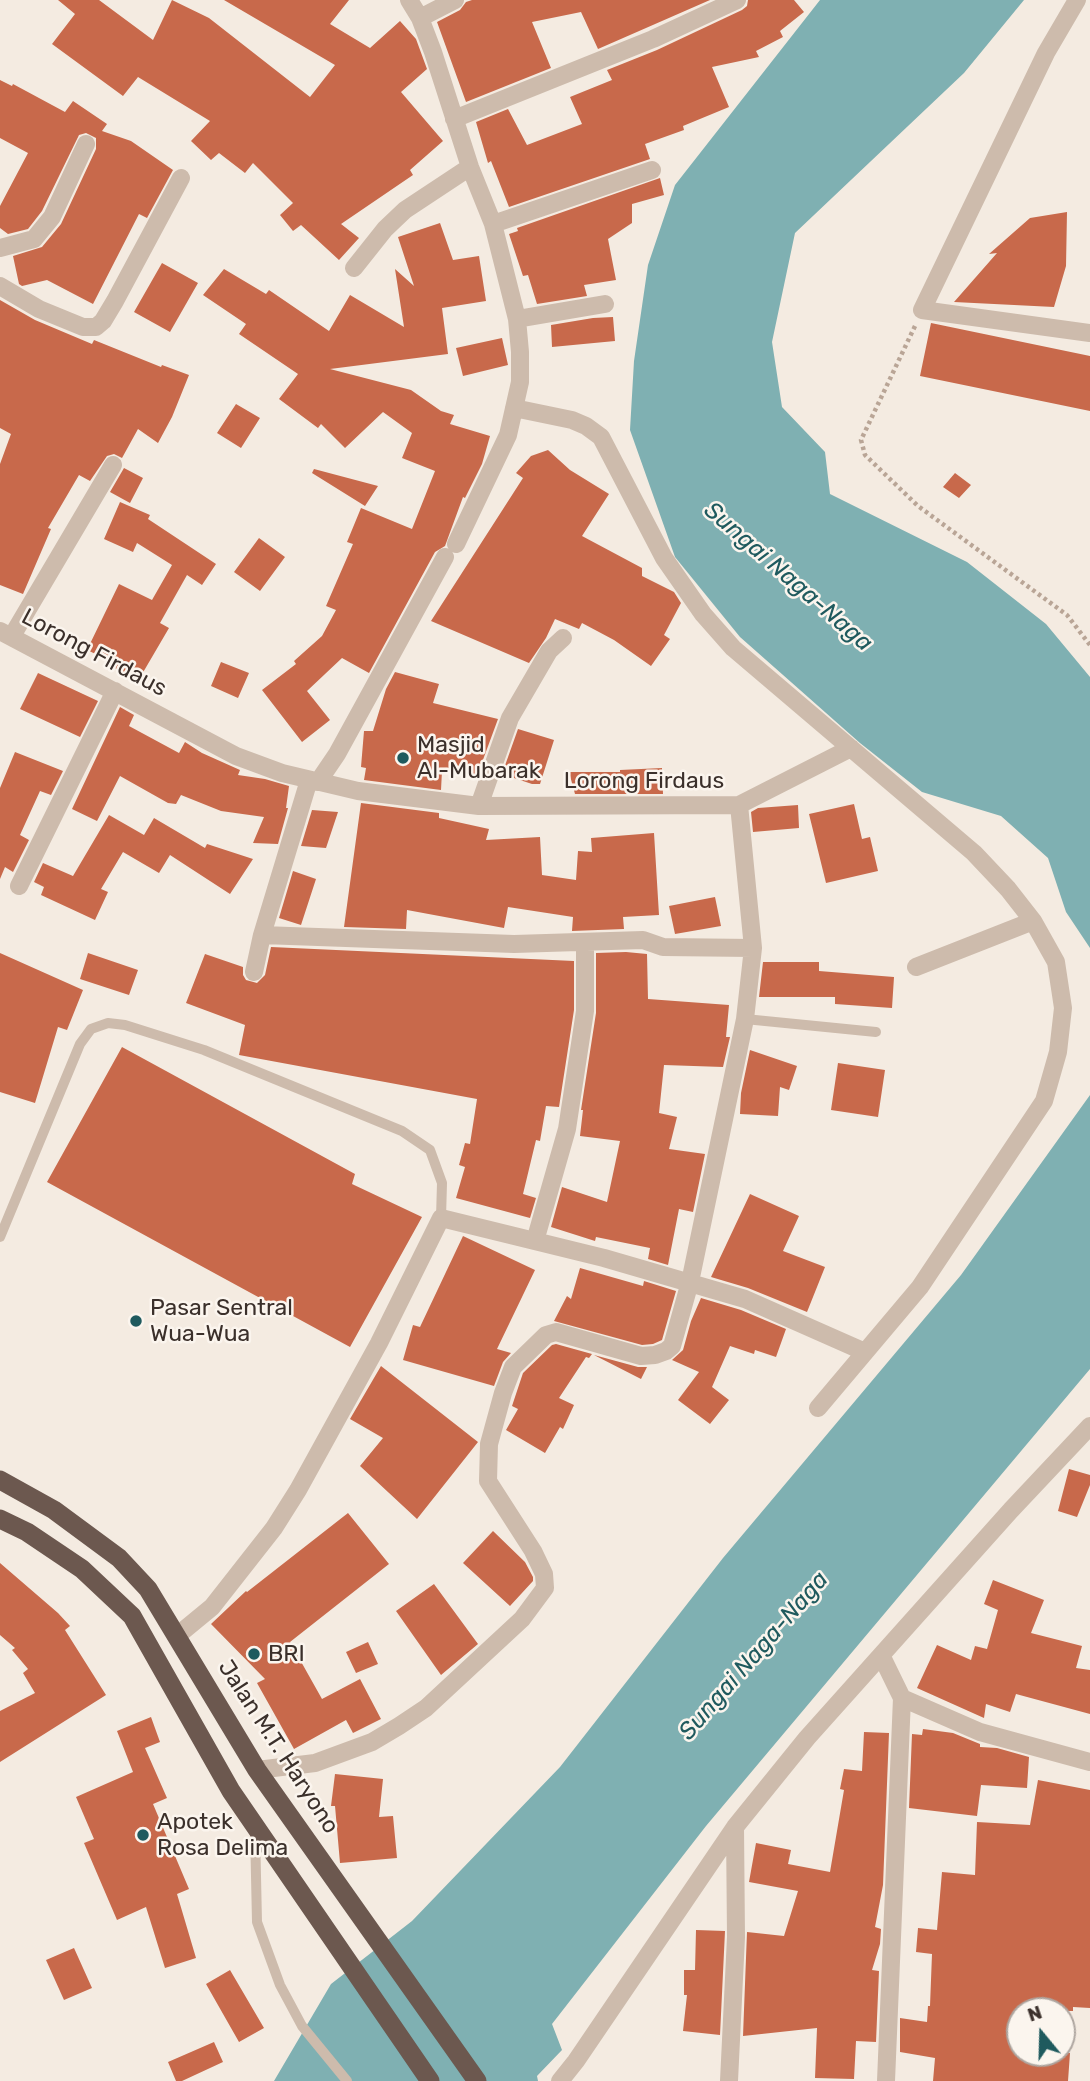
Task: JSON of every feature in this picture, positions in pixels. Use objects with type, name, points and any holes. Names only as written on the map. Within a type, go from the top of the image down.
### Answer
[{"type":"highway","name":"Jalan M.T. Haryono","points":[[0,1480],[54,1510],[119,1558],[148,1589],[257,1770],[477,2081]]},
{"type":"highway","points":[[0,1519],[27,1532],[82,1569],[132,1616],[177,1692],[202,1741],[255,1827],[295,1881],[430,2081]]},
{"type":"street","points":[[254,972],[262,935],[314,781],[337,754],[450,550],[508,435],[520,382],[517,319],[493,224],[470,167],[420,18],[409,0]]},
{"type":"street","points":[[420,18],[455,0]]},
{"type":"street","points":[[454,119],[653,39],[737,0]]},
{"type":"street","points":[[1077,0],[1046,53],[922,310],[1090,333]]},
{"type":"street","points":[[0,248],[34,239],[52,216],[86,144]]},
{"type":"street","points":[[354,268],[385,229],[405,210],[470,167]]},
{"type":"street","points":[[493,224],[652,170]]},
{"type":"street","points":[[0,286],[38,309],[83,327],[96,327],[103,321],[115,301],[181,178]]},
{"type":"street","points":[[517,319],[605,304]]},
{"type":"street","points":[[514,408],[572,420],[586,425],[601,438],[664,558],[703,614],[733,648],[974,853],[1033,921],[1056,962],[1063,1009],[1058,1052],[1044,1101],[920,1287],[818,1408]]},
{"type":"street","points":[[6,634],[113,465]]},
{"type":"street","name":"Lorong Firdaus","points":[[6,634],[236,756],[282,774],[358,791],[479,806],[738,805],[851,748]]},
{"type":"street","points":[[479,806],[510,718],[549,651],[563,638]]},
{"type":"street","points":[[19,886],[115,691]]},
{"type":"street","points":[[257,1770],[315,1763],[372,1742],[426,1708],[522,1619],[545,1588],[544,1574],[488,1481],[489,1444],[503,1393],[513,1367],[538,1340],[556,1332],[641,1356],[666,1351],[672,1346],[690,1282],[745,1018],[753,948],[738,805]]},
{"type":"street","points":[[916,967],[1033,921]]},
{"type":"street","points":[[262,935],[514,944],[643,940],[663,947],[753,948]]},
{"type":"street","points":[[535,1241],[567,1129],[585,1011],[585,942]]},
{"type":"street","points":[[178,1635],[212,1607],[251,1559],[292,1499],[379,1343],[442,1218],[690,1282],[745,1299],[865,1352]]},
{"type":"street","points":[[560,2081],[736,1827],[807,1738],[1090,1426]]},
{"type":"street","points":[[882,1657],[902,1698],[886,2081]]},
{"type":"street","points":[[902,1698],[980,1732],[1090,1762]]},
{"type":"street","points":[[729,2081],[736,1937],[736,1827]]},
{"type":"lane","points":[[745,1018],[876,1032]]},
{"type":"lane","points":[[0,1237],[80,1044],[91,1029],[108,1023],[125,1025],[204,1050],[402,1131],[430,1150],[442,1183],[442,1218]]},
{"type":"lane","points":[[255,1827],[257,1922],[280,1985],[302,2026],[347,2081]]},
{"type":"path","points":[[922,310],[861,440],[865,455],[918,506],[1067,615],[1090,645]]},
{"type":"water","name":"Sungai Naga-Naga","points":[[820,0],[1024,0],[964,73],[795,233],[772,342],[782,407],[825,452],[830,494],[967,562],[1046,624],[1090,677],[1090,948],[1066,912],[1048,858],[1001,816],[922,792],[860,743],[740,637],[675,557],[630,430],[634,361],[648,265],[675,185]]},
{"type":"water","name":"Sungai Naga-Naga","points":[[1090,1095],[1090,1369],[706,1826],[552,2024],[562,2050],[537,2076],[538,2081],[274,2081],[331,1984],[412,1921],[560,1767],[723,1558],[961,1275]]},
{"type":"building","points":[[58,0],[99,0],[153,40],[172,0],[209,18],[310,97],[335,65],[224,0],[349,0],[330,24],[370,48],[400,21],[416,39],[427,69],[401,92],[443,141],[410,170],[413,175],[341,224],[359,238],[339,260],[301,225],[293,231],[280,215],[293,203],[253,163],[245,173],[219,153],[211,160],[191,141],[210,121],[138,77],[123,96],[52,44],[75,14]]},
{"type":"building","points":[[472,0],[710,0],[598,49],[581,12],[532,22],[551,68],[466,102],[437,22]]},
{"type":"building","points":[[748,0],[794,0],[804,12],[780,31],[783,37],[756,51],[759,57],[712,67],[729,107],[683,126],[684,130],[645,144],[650,159],[509,207],[491,161],[488,163],[476,122],[508,109],[527,145],[582,124],[570,97],[612,80],[607,70],[742,10],[747,6]]},
{"type":"building","points":[[0,80],[12,86],[13,84],[65,112],[73,101],[107,124],[102,131],[131,141],[173,170],[147,218],[139,214],[93,304],[47,280],[22,286],[19,284],[13,256],[42,247],[61,224],[96,149],[96,138],[86,133],[79,135],[42,211],[28,229],[8,234],[0,228],[0,206],[28,153],[0,138]]},
{"type":"building","points":[[660,178],[664,195],[632,204],[632,223],[608,239],[616,280],[584,285],[587,296],[537,304],[528,275],[523,276],[509,234],[518,231],[517,228]]},
{"type":"building","points":[[1067,212],[1066,266],[1054,307],[954,302],[997,253],[989,254],[1030,218]]},
{"type":"building","points":[[440,223],[453,260],[479,256],[486,301],[442,308],[448,354],[330,369],[411,390],[441,411],[454,415],[450,424],[490,436],[482,464],[465,498],[463,497],[445,546],[435,552],[369,673],[342,658],[307,691],[330,720],[302,742],[262,690],[296,664],[294,661],[322,636],[336,610],[326,606],[353,544],[347,542],[361,508],[412,529],[435,471],[402,458],[412,433],[383,412],[345,448],[321,424],[318,428],[279,399],[298,374],[239,334],[246,324],[203,295],[224,269],[266,294],[269,290],[329,331],[350,295],[404,327],[395,269],[414,286],[398,237]]},
{"type":"building","points":[[162,263],[198,283],[170,332],[134,312]]},
{"type":"building","points":[[0,300],[35,320],[92,344],[94,340],[161,367],[162,365],[189,375],[158,443],[138,429],[122,458],[114,454],[107,456],[90,481],[79,475],[48,528],[51,529],[23,594],[0,585],[0,464],[11,434],[0,428]]},
{"type":"building","points":[[613,317],[615,341],[552,347],[551,325]]},
{"type":"building","points":[[931,323],[1090,356],[1090,411],[920,376]]},
{"type":"building","points":[[502,338],[508,365],[463,376],[456,348]]},
{"type":"building","points":[[236,404],[260,418],[241,448],[217,433]]},
{"type":"building","points":[[548,450],[570,470],[609,494],[582,536],[642,568],[642,576],[674,592],[681,603],[664,635],[670,639],[651,666],[614,640],[582,623],[579,629],[555,619],[529,663],[431,621],[523,478],[516,473],[531,456]]},
{"type":"building","points":[[124,468],[143,478],[130,503],[110,492]]},
{"type":"building","points":[[314,469],[378,486],[365,506],[312,473]]},
{"type":"building","points":[[955,473],[971,485],[959,498],[943,487]]},
{"type":"building","points":[[120,502],[150,515],[148,519],[216,564],[202,585],[187,575],[160,623],[169,628],[138,681],[115,668],[117,664],[87,650],[119,584],[152,600],[172,565],[137,543],[133,552],[104,539]]},
{"type":"building","points":[[259,538],[285,557],[260,591],[234,572]]},
{"type":"building","points":[[221,662],[249,673],[238,698],[211,686]]},
{"type":"building","points":[[395,672],[439,684],[433,703],[498,719],[477,776],[442,771],[441,790],[364,780],[366,768],[361,767],[364,731],[373,731],[386,689]]},
{"type":"building","points":[[38,673],[98,701],[80,737],[20,709]]},
{"type":"building","points":[[120,707],[134,715],[129,726],[179,753],[185,742],[240,770],[238,775],[289,786],[288,808],[278,844],[253,843],[264,817],[221,811],[181,795],[176,804],[168,803],[120,776],[97,821],[72,809]]},
{"type":"building","points":[[518,729],[554,740],[540,784],[502,774]]},
{"type":"building","points":[[15,752],[63,771],[51,795],[40,791],[20,835],[29,840],[13,872],[5,867],[0,879],[0,788]]},
{"type":"building","points":[[662,768],[663,794],[575,794],[569,772],[620,772]]},
{"type":"building","points":[[361,803],[439,813],[439,818],[489,829],[486,840],[540,837],[542,875],[576,880],[578,851],[592,852],[591,838],[654,833],[659,915],[623,917],[624,929],[572,931],[573,917],[508,907],[504,928],[407,910],[406,929],[344,927]]},
{"type":"building","points":[[854,804],[862,839],[870,837],[878,871],[826,883],[809,814]]},
{"type":"building","points":[[798,805],[799,828],[753,832],[751,812],[758,808]]},
{"type":"building","points":[[312,810],[338,812],[326,848],[301,846]]},
{"type":"building","points":[[109,815],[144,835],[154,818],[205,848],[207,844],[253,859],[230,894],[170,855],[159,873],[123,852],[101,889],[108,892],[95,920],[41,895],[44,887],[34,882],[43,863],[73,876]]},
{"type":"building","points":[[293,871],[316,879],[301,925],[279,918]]},
{"type":"building","points":[[715,897],[721,926],[675,934],[669,906]]},
{"type":"building","points":[[271,947],[574,961],[574,1010],[559,1107],[546,1106],[540,1141],[536,1140],[523,1194],[536,1198],[530,1218],[456,1198],[465,1167],[459,1165],[465,1143],[470,1144],[477,1099],[239,1055],[245,1025],[186,1003],[205,954],[243,967],[246,980],[257,983],[265,975]]},
{"type":"building","points":[[0,953],[83,990],[67,1030],[58,1027],[35,1103],[0,1092]]},
{"type":"building","points":[[88,953],[138,970],[129,995],[80,979]]},
{"type":"building","points":[[596,953],[647,954],[648,999],[729,1005],[726,1037],[730,1037],[723,1067],[664,1065],[659,1113],[677,1117],[669,1149],[705,1154],[693,1212],[679,1209],[668,1265],[648,1259],[650,1248],[596,1237],[595,1241],[551,1227],[562,1187],[607,1202],[620,1141],[580,1136],[581,1110],[596,1013]]},
{"type":"building","points":[[763,962],[819,962],[819,971],[894,977],[892,1008],[835,1004],[835,997],[759,997]]},
{"type":"building","points":[[122,1047],[355,1174],[352,1184],[422,1217],[350,1347],[47,1182]]},
{"type":"building","points":[[750,1050],[797,1066],[789,1090],[780,1087],[778,1116],[740,1114],[741,1093]]},
{"type":"building","points":[[838,1063],[885,1070],[878,1117],[831,1110]]},
{"type":"building","points":[[750,1194],[799,1216],[783,1251],[825,1267],[807,1312],[748,1288],[711,1277]]},
{"type":"building","points":[[463,1236],[535,1270],[497,1349],[511,1353],[503,1362],[494,1386],[403,1360],[413,1325],[420,1327]]},
{"type":"building","points":[[580,1268],[643,1286],[644,1281],[676,1291],[662,1340],[642,1345],[554,1321],[567,1296],[571,1299]]},
{"type":"building","points":[[701,1298],[741,1310],[786,1329],[776,1357],[755,1350],[754,1354],[730,1346],[712,1387],[729,1400],[710,1424],[678,1400],[699,1372],[672,1360],[683,1350]]},
{"type":"building","points":[[556,1344],[592,1354],[589,1358],[586,1357],[559,1398],[574,1405],[563,1429],[560,1427],[545,1453],[506,1430],[518,1409],[512,1406],[523,1373]]},
{"type":"building","points":[[594,1355],[638,1367],[647,1367],[641,1379]]},
{"type":"building","points":[[381,1366],[478,1442],[417,1519],[360,1466],[383,1438],[350,1419]]},
{"type":"building","points":[[1069,1469],[1090,1475],[1090,1485],[1077,1517],[1058,1511]]},
{"type":"building","points":[[348,1513],[389,1564],[290,1642],[322,1699],[360,1679],[381,1719],[353,1733],[346,1720],[294,1749],[257,1683],[265,1679],[211,1624],[246,1591]]},
{"type":"building","points":[[493,1531],[525,1562],[533,1577],[533,1581],[510,1606],[463,1563]]},
{"type":"building","points":[[0,1563],[70,1626],[65,1630],[106,1695],[0,1762],[0,1711],[35,1693],[23,1673],[28,1669],[12,1650],[15,1648],[0,1635]]},
{"type":"building","points":[[993,1580],[1044,1600],[1031,1633],[1082,1646],[1076,1668],[1090,1670],[1090,1714],[1016,1694],[1010,1712],[986,1704],[984,1718],[917,1688],[937,1645],[971,1660],[975,1646],[987,1649],[998,1610],[984,1604]]},
{"type":"building","points":[[434,1584],[478,1644],[441,1675],[396,1611]]},
{"type":"building","points":[[368,1642],[378,1664],[356,1673],[346,1652]]},
{"type":"building","points":[[151,1717],[160,1742],[145,1748],[167,1798],[153,1804],[189,1889],[177,1894],[196,1958],[165,1968],[146,1907],[117,1920],[84,1843],[94,1839],[76,1797],[133,1772],[117,1731]]},
{"type":"building","points":[[923,1729],[953,1733],[980,1744],[980,1747],[997,1748],[1029,1757],[1027,1788],[981,1785],[977,1816],[909,1808],[912,1734],[922,1735]]},
{"type":"building","points":[[864,1732],[889,1733],[883,1885],[875,1927],[881,1929],[880,1944],[872,1970],[879,1971],[876,2042],[856,2041],[854,2079],[815,2078],[817,2028],[743,2036],[747,1932],[784,1936],[798,1891],[749,1882],[756,1843],[791,1850],[788,1864],[830,1872],[844,1790],[840,1789],[844,1769],[862,1771]]},
{"type":"building","points":[[335,1774],[383,1779],[379,1817],[393,1816],[397,1858],[340,1863],[335,1806],[331,1806]]},
{"type":"building","points":[[1038,1780],[1090,1790],[1090,2008],[1076,2007],[1076,1997],[1006,1997],[1006,2067],[1069,2067],[1068,2081],[933,2081],[935,2058],[900,2052],[900,2018],[927,2022],[930,2006],[932,1954],[916,1952],[918,1928],[937,1930],[942,1872],[975,1875],[977,1822],[1030,1825]]},
{"type":"building","points":[[696,1930],[725,1931],[720,2035],[683,2031],[687,1995],[684,1995],[684,1970],[695,1970]]},
{"type":"building","points":[[74,1948],[92,1988],[64,2000],[46,1960]]},
{"type":"building","points":[[230,1970],[264,2028],[239,2042],[206,1984]]},
{"type":"building","points":[[214,2042],[223,2062],[182,2081],[176,2081],[168,2062]]},
{"type":"place","name":"Masjid Al-Mubarak","points":[[403,758]]},
{"type":"place","name":"Pasar Sentral Wua-Wua","points":[[136,1321]]},
{"type":"place","name":"BRI","points":[[254,1654]]},
{"type":"place","name":"Apotek Rosa Delima","points":[[143,1835]]}]
